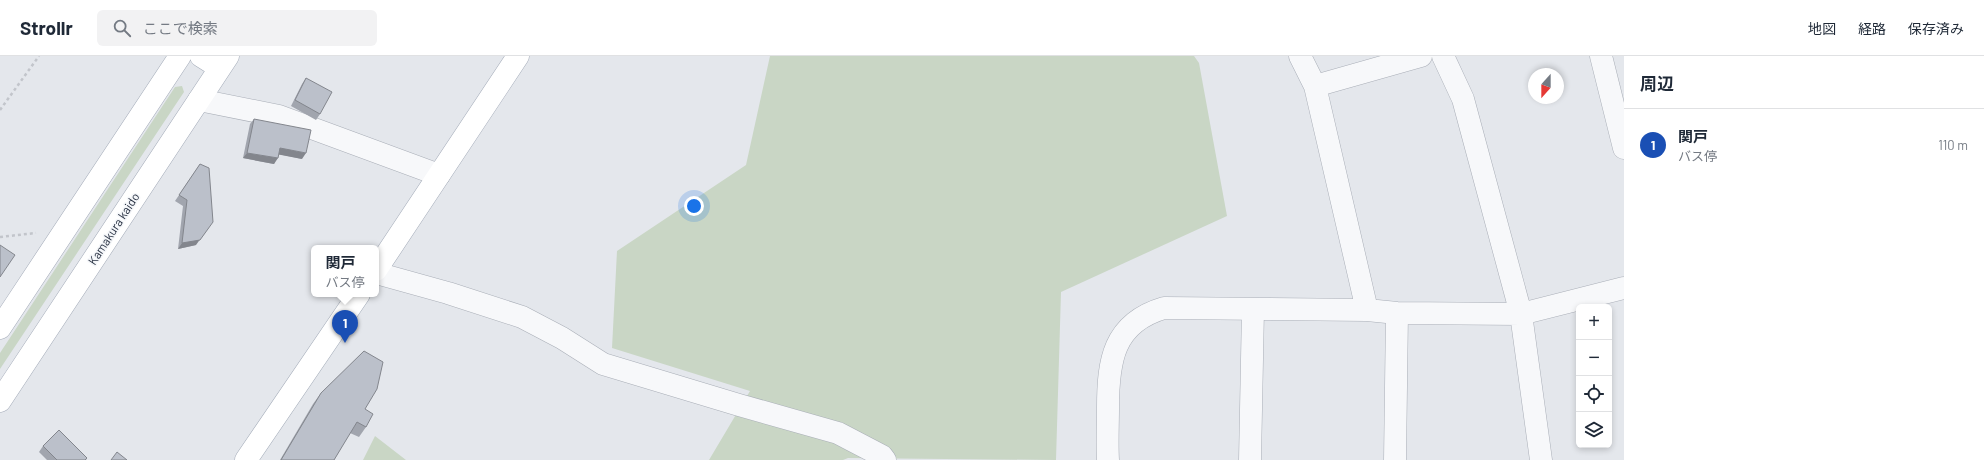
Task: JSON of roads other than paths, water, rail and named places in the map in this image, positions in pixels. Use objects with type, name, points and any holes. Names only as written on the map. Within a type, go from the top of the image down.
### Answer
[{"type":"main road","points":[[0,328],[180,56]]},
{"type":"main road","points":[[201,56],[224,62]]},
{"type":"main road","points":[[379,265],[518,56]]},
{"type":"main road","name":"Kamakura kaido","points":[[0,401],[224,62]]},
{"type":"main road","points":[[246,460],[358,297]]},
{"type":"street","points":[[1300,56],[1315,86],[1368,310]]},
{"type":"street","points":[[1315,86],[1421,56]]},
{"type":"street","points":[[1444,56],[1463,99],[1521,314],[1541,460]]},
{"type":"street","points":[[1601,56],[1624,148]]},
{"type":"street","points":[[199,100],[279,116],[439,175]]},
{"type":"street","points":[[379,274],[448,293],[522,317],[562,338],[603,364],[838,433],[882,456],[885,460]]},
{"type":"street","points":[[1108,460],[1110,363],[1116,346],[1127,329],[1144,316],[1164,308],[1368,310],[1397,313],[1521,314],[1624,288]]},
{"type":"street","points":[[1250,460],[1253,309]]},
{"type":"street","points":[[1395,460],[1397,313]]},
{"type":"place","name":"関戸","points":[[345,343]]}]
